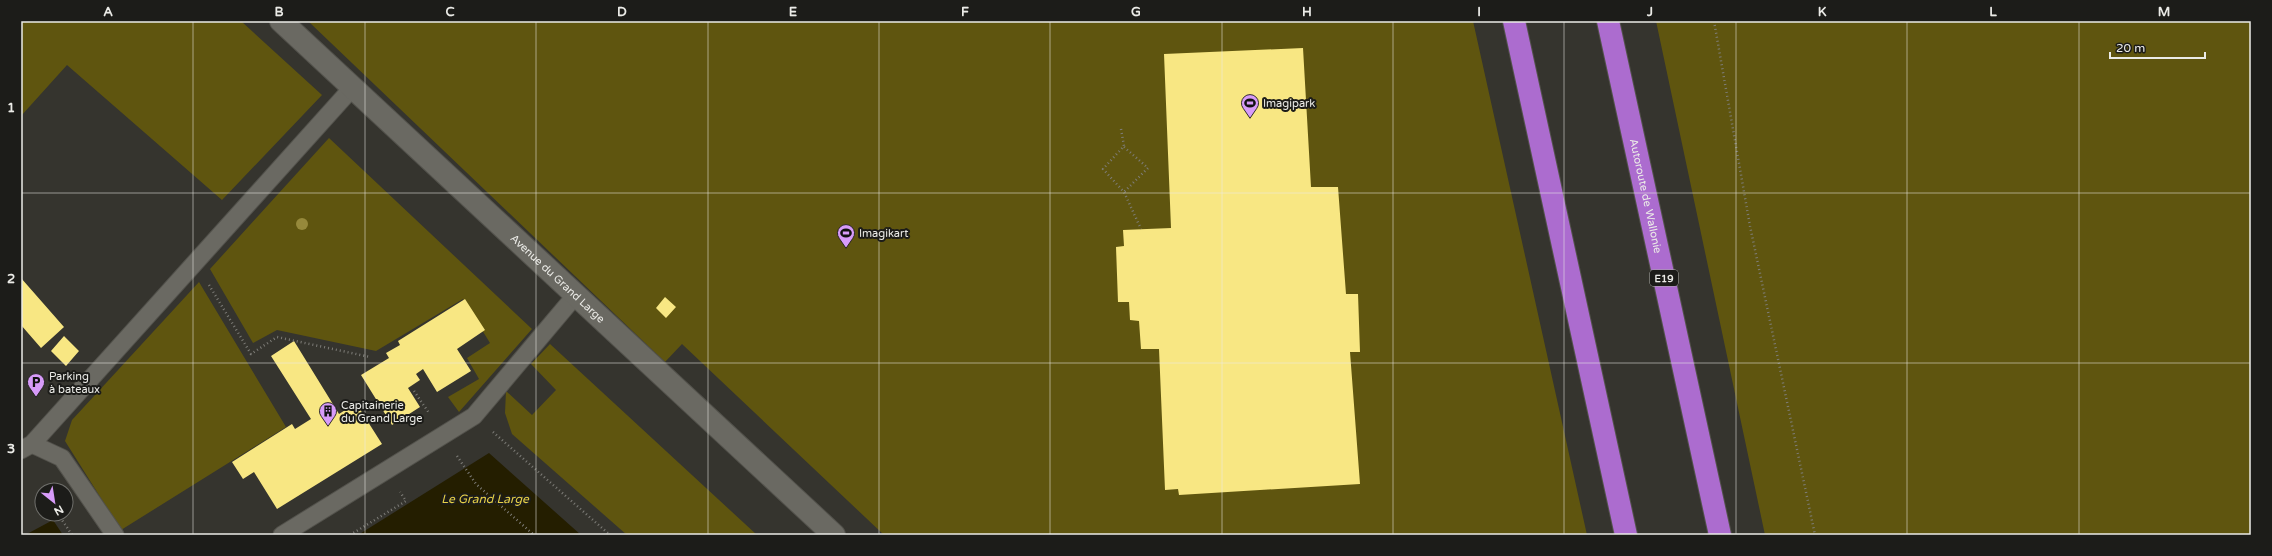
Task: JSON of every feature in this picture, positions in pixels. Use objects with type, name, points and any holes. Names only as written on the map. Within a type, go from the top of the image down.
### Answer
[{"type":"highway","points":[[1514,21],[1626,535]]},
{"type":"highway","name":"Autoroute de Wallonie","points":[[1608,21],[1720,535]]},
{"type":"street","name":"Avenue du Grand Large","points":[[281,21],[575,296],[834,535]]},
{"type":"lane","points":[[115,535],[62,458],[26,447],[195,263],[352,87]]},
{"type":"lane","points":[[282,535],[474,416],[575,296]]},
{"type":"path","points":[[1714,21],[1750,226],[1815,535]]},
{"type":"path","points":[[1121,129],[1124,146],[1148,168],[1124,192]]},
{"type":"path","points":[[1124,146],[1103,169],[1124,192],[1141,229]]},
{"type":"path","points":[[195,263],[251,354],[277,336],[370,357]]},
{"type":"path","points":[[474,416],[610,535]]},
{"type":"path","points":[[466,468],[476,484],[534,535]]},
{"type":"path","points":[[350,535],[406,501],[397,488]]},
{"type":"path","points":[[63,522],[72,535]]},
{"type":"shaded area","points":[[21,21],[241,21],[322,95],[222,200],[67,65],[21,116]]},
{"type":"shaded area","name":"Imagipark","points":[[308,21],[1473,21],[1587,535],[884,535],[682,344],[665,362]]},
{"type":"shaded area","points":[[1656,21],[2251,21],[2251,535],[1765,535]]},
{"type":"shaded area","points":[[329,138],[532,329],[459,412],[448,397],[479,379],[467,358],[490,343],[463,299],[376,351],[277,330],[253,343],[210,269]]},
{"type":"shaded area","points":[[199,282],[286,427],[121,530],[65,441],[72,420]]},
{"type":"shaded area","points":[[550,344],[757,535],[627,535],[512,434],[505,413],[506,391],[532,415],[556,390],[531,364]]},
{"type":"water","name":"Le Grand Large","points":[[489,453],[581,535],[358,535]]},
{"type":"water","points":[[49,522],[54,522],[63,535],[25,535]]},
{"type":"building","points":[[1303,48],[1311,187],[1338,187],[1346,294],[1358,294],[1360,352],[1350,352],[1360,484],[1179,495],[1178,489],[1165,490],[1159,349],[1141,349],[1139,321],[1130,320],[1129,302],[1118,302],[1116,247],[1124,246],[1123,230],[1171,228],[1164,54]]},
{"type":"building","points":[[21,278],[64,327],[41,348],[21,325]]},
{"type":"building","points":[[665,297],[676,307],[666,318],[656,308]]},
{"type":"building","points":[[465,299],[485,330],[457,349],[471,371],[437,392],[423,369],[416,374],[420,380],[408,388],[420,407],[392,425],[361,375],[389,358],[386,353],[400,345],[398,341]]},
{"type":"building","points":[[64,336],[79,351],[66,366],[51,351]]},
{"type":"building","name":"Capitainerie du Grand Large","points":[[294,341],[339,414],[356,403],[382,444],[277,509],[254,472],[243,479],[232,462],[292,424],[295,429],[311,419],[271,356]]},
{"type":"place","name":"Imagipark","points":[[1250,118]]},
{"type":"place","name":"Imagikart","points":[[846,248]]},
{"type":"place","name":"Parking à bateaux","points":[[36,397]]},
{"type":"place","name":"Capitainerie du Grand Large","points":[[328,426]]}]
